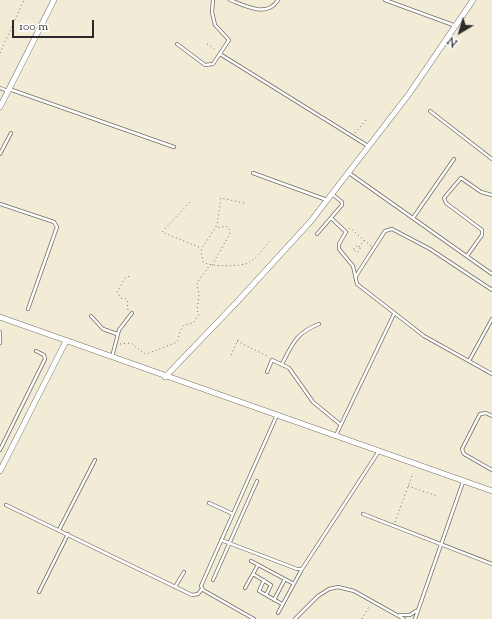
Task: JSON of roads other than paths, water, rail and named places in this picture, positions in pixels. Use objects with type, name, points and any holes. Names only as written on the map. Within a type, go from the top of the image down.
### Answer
[{"type":"street","points":[[0,107],[54,0]]},
{"type":"street","points":[[165,377],[237,302],[328,200],[409,94],[474,0]]},
{"type":"street","points":[[0,317],[165,377],[380,451],[492,492]]},
{"type":"street","points":[[0,472],[2,462],[66,341]]},
{"type":"lane","points":[[177,44],[207,66],[213,64],[229,40],[215,25],[212,12],[213,0]]},
{"type":"lane","points":[[230,0],[262,10],[272,7],[278,0]]},
{"type":"lane","points":[[386,0],[457,26]]},
{"type":"lane","points":[[220,54],[368,146]]},
{"type":"lane","points":[[0,88],[174,147]]},
{"type":"lane","points":[[430,111],[492,159]]},
{"type":"lane","points":[[0,154],[12,133]]},
{"type":"lane","points":[[413,218],[454,159]]},
{"type":"lane","points":[[253,173],[328,200]]},
{"type":"lane","points":[[348,173],[492,274]]},
{"type":"lane","points":[[467,256],[482,232],[446,203],[444,198],[461,178],[481,192],[492,195]]},
{"type":"lane","points":[[317,234],[342,203],[332,194]]},
{"type":"lane","points":[[0,204],[54,222],[57,227],[28,309]]},
{"type":"lane","points":[[331,218],[346,232],[339,247],[353,266],[357,284],[394,314],[430,340],[492,374]]},
{"type":"lane","points":[[355,276],[387,230],[392,229],[446,259],[492,290]]},
{"type":"lane","points":[[112,358],[117,334],[123,322],[132,313]]},
{"type":"lane","points":[[336,436],[394,314]]},
{"type":"lane","points":[[91,316],[103,329],[117,334]]},
{"type":"lane","points":[[469,361],[492,319]]},
{"type":"lane","points":[[282,364],[297,338],[304,331],[319,324]]},
{"type":"lane","points":[[0,332],[0,343]]},
{"type":"lane","points":[[0,450],[45,359],[44,355],[36,351]]},
{"type":"lane","points":[[267,372],[272,360],[291,370],[313,402],[341,426]]},
{"type":"lane","points":[[492,416],[486,413],[480,414],[462,451],[464,454],[492,470]]},
{"type":"lane","points":[[6,504],[176,587],[194,595],[198,594],[202,589],[201,584],[277,415]]},
{"type":"lane","points":[[278,613],[302,569],[380,451]]},
{"type":"lane","points":[[59,530],[95,460]]},
{"type":"lane","points":[[214,580],[257,481]]},
{"type":"lane","points":[[415,619],[416,611],[463,481]]},
{"type":"lane","points":[[209,503],[233,514]]},
{"type":"lane","points":[[363,514],[492,564]]},
{"type":"lane","points":[[39,592],[68,534]]},
{"type":"lane","points":[[221,540],[297,569],[302,569]]},
{"type":"lane","points":[[251,561],[294,584]]},
{"type":"lane","points":[[245,588],[258,565]]},
{"type":"lane","points":[[176,587],[184,572]]},
{"type":"lane","points":[[253,574],[272,586],[266,595]]},
{"type":"lane","points":[[264,580],[259,590],[282,604]]},
{"type":"lane","points":[[274,600],[286,580]]},
{"type":"lane","points":[[295,619],[314,599],[334,588],[350,589],[404,619]]},
{"type":"lane","points":[[202,589],[254,619]]},
{"type":"lane","points":[[398,615],[406,616],[416,611]]}]
